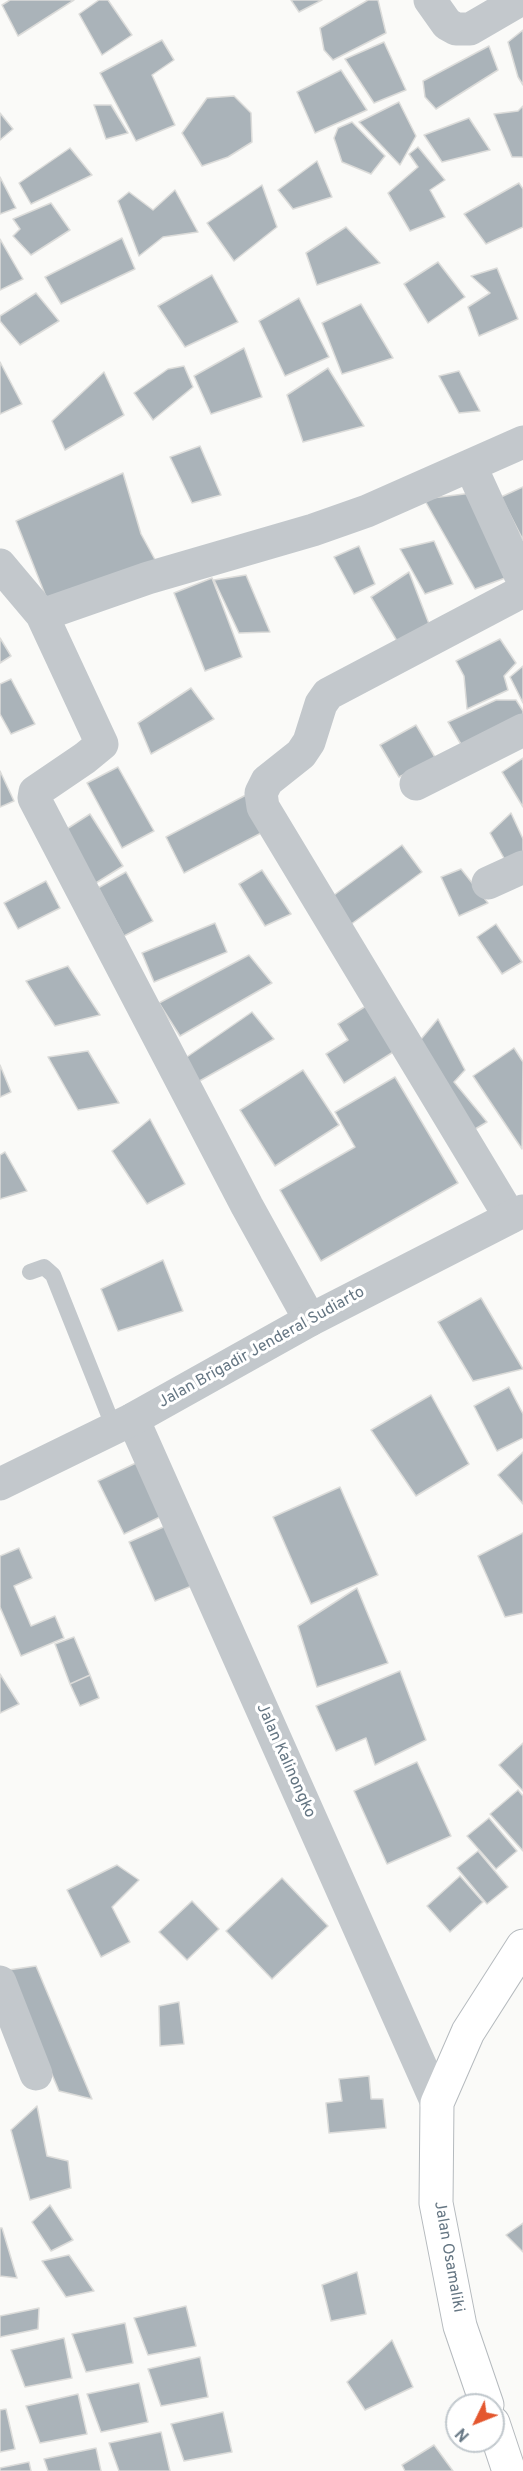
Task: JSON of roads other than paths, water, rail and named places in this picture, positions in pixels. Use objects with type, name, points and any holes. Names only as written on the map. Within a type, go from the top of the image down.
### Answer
[{"type":"main road","name":"Jalan Osamaliki","points":[[483,2393],[460,2326],[436,2203],[437,2103],[468,2032],[523,1946]]},
{"type":"main road","points":[[504,2453],[511,2471]]},
{"type":"street","points":[[430,0],[447,24],[456,29],[470,29],[520,0]]},
{"type":"street","points":[[42,615],[148,578],[313,530],[367,511],[471,467],[523,442]]},
{"type":"street","points":[[471,467],[523,581]]},
{"type":"street","points":[[0,565],[42,615],[102,744],[35,792],[34,798],[247,1206],[310,1320]]},
{"type":"street","points":[[516,1214],[263,807],[261,793],[267,781],[301,754],[309,742],[321,704],[328,694],[523,591]]},
{"type":"street","points":[[416,784],[523,730]]},
{"type":"street","points":[[488,883],[523,867]]},
{"type":"street","name":"Jalan Brigadir Jenderal Sudiarto","points":[[0,1484],[123,1423],[310,1320],[516,1214]]},
{"type":"street","name":"Jalan Kalinongko","points":[[123,1423],[437,2103]]},
{"type":"street","points":[[0,1982],[36,2074]]},
{"type":"street","points":[[511,2471],[523,2462]]},
{"type":"lane","points":[[30,1272],[44,1267],[53,1275],[123,1423]]}]
